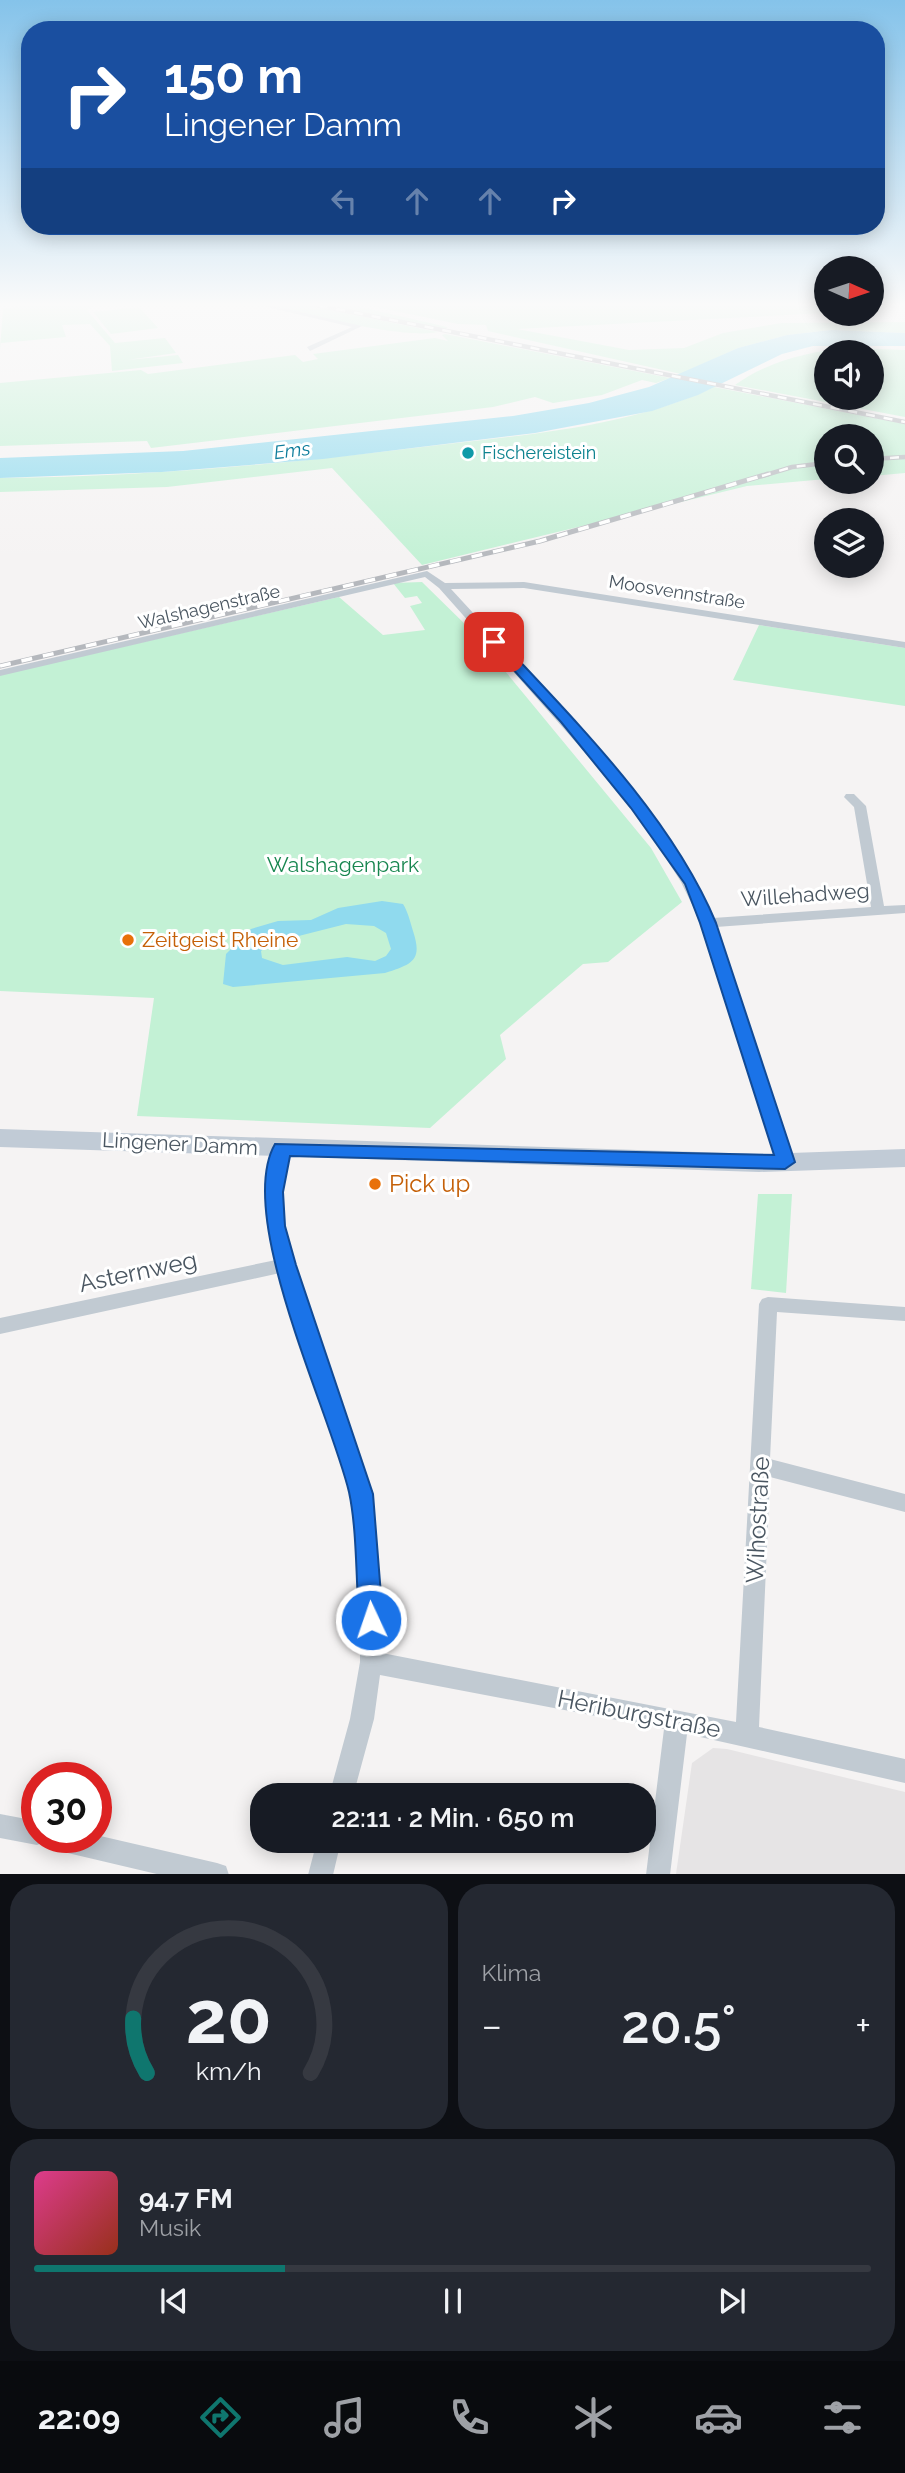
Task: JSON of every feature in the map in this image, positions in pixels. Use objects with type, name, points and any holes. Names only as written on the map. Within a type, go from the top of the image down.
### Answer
[{"type":"main road","name":"Lingener Damm","points":[[0,1138],[282,1149],[785,1162],[905,1158]]},
{"type":"street","name":"Walshagenstraße","points":[[0,673],[427,575],[443,586]]},
{"type":"street","name":"Moosvennstraße","points":[[443,586],[524,585],[905,645]]},
{"type":"street","points":[[443,586],[565,719],[636,805],[692,884],[708,923],[785,1162]]},
{"type":"street","points":[[850,796],[860,806],[878,911]]},
{"type":"street","name":"Willehadweg","points":[[708,923],[905,909]]},
{"type":"street","points":[[282,1149],[273,1192],[276,1226],[286,1265],[361,1494],[371,1599],[371,1662],[362,1719],[345,1783]]},
{"type":"street","name":"Asternweg","points":[[0,1326],[286,1265]]},
{"type":"street","name":"Wihostraße","points":[[747,1735],[768,1304],[905,1314]]},
{"type":"street","points":[[761,1466],[905,1503]]},
{"type":"street","name":"Heriburgstraße","points":[[371,1662],[677,1720],[905,1771]]},
{"type":"street","points":[[658,1874],[677,1720]]},
{"type":"street","points":[[0,1826],[21,1830]]},
{"type":"street","points":[[112,1851],[217,1874]]},
{"type":"street","points":[[320,1874],[326,1853]]},
{"type":"shaded area","points":[[713,1748],[727,1749],[905,1792],[905,1874],[676,1874],[692,1763]]},
{"type":"green space","points":[[0,389],[617,389],[602,395],[553,403],[535,397],[493,407],[151,448],[147,441],[0,446]]},
{"type":"green space","points":[[708,389],[727,389],[814,406],[814,410],[833,410],[905,424],[905,473],[884,475],[884,424],[814,424],[814,480],[747,486],[422,565],[332,468],[167,487],[0,492],[0,478],[110,475],[330,458],[579,427],[648,411]]},
{"type":"green space","points":[[759,389],[814,389],[814,400]]},
{"type":"green space","points":[[884,389],[905,389],[905,417],[868,410],[884,410]]},
{"type":"green space","name":"Walshagenpark","points":[[422,582],[472,631],[651,848],[682,902],[608,962],[583,964],[500,1035],[506,1059],[430,1128],[137,1116],[154,998],[0,991],[0,675],[339,597],[383,635],[425,630],[410,606],[422,603],[417,596],[405,598],[393,583]]},
{"type":"green space","points":[[759,625],[905,648],[905,706],[733,680]]},
{"type":"green space","points":[[758,1194],[792,1194],[786,1293],[751,1289]]},
{"type":"water","name":"Ems","points":[[640,389],[709,389],[652,411],[535,433],[323,459],[162,472],[0,478],[0,458],[183,451],[513,416],[589,403]]},
{"type":"water","points":[[382,901],[403,904],[416,941],[417,949],[413,960],[385,973],[233,987],[223,984],[226,954],[251,929],[278,921],[311,920],[338,908]],"holes":[[[346,924],[374,926],[386,933],[391,949],[386,956],[375,961],[347,957],[283,965],[262,958],[261,951],[271,943]]]},
{"type":"railway","points":[[741,389],[905,422]]},
{"type":"railway","points":[[884,458],[905,457]]},
{"type":"railway","points":[[762,476],[792,467],[814,464]]},
{"type":"railway","points":[[0,666],[540,541],[768,474]]},
{"type":"place","name":"Fischereistein","points":[[468,453]]},
{"type":"place","name":"Zeitgeist Rheine","points":[[128,940]]},
{"type":"place","name":"Pick up","points":[[375,1184]]},
{"type":"route","points":[[371,1620],[361,1494],[286,1265],[276,1226],[273,1192],[282,1149],[785,1162],[708,923],[692,884],[636,805],[565,719],[494,642]]}]
